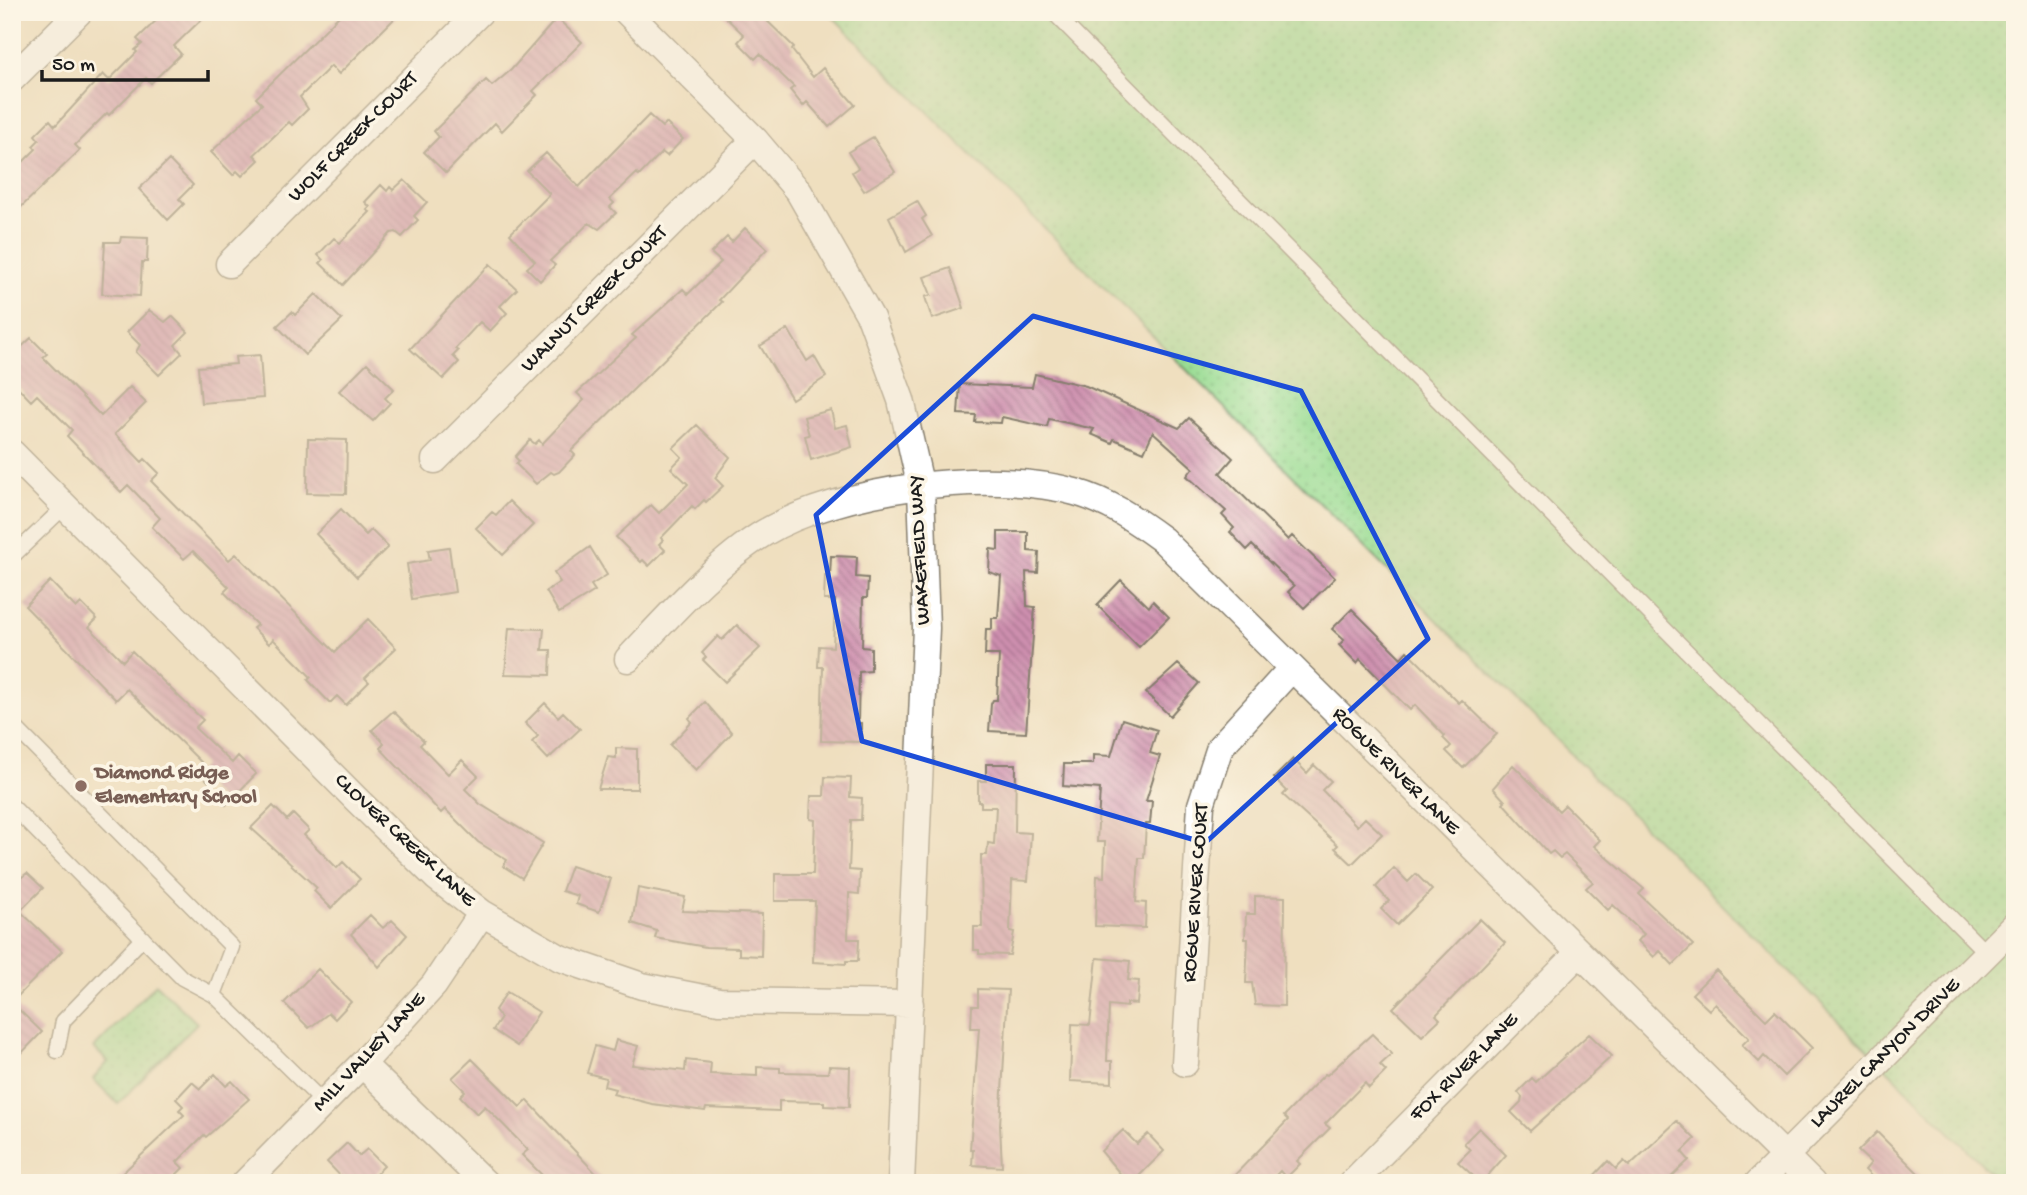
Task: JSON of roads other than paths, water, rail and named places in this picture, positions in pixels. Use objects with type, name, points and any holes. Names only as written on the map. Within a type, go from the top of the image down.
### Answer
[{"type":"street","points":[[12,79],[79,12]]},
{"type":"street","name":"WOLF CREEK COURT","points":[[229,264],[480,12]]},
{"type":"street","name":"WAKEFIELD WAY","points":[[627,12],[755,140],[799,192],[871,317],[901,400],[921,488],[926,628],[901,1183]]},
{"type":"street","name":"WALNUT CREEK COURT","points":[[435,460],[755,140]]},
{"type":"street","name":"CLOVER CREEK LANE","points":[[12,453],[392,834],[437,878],[482,913],[560,957],[642,986],[719,1001],[910,1004]]},
{"type":"street","name":"ROGUE RIVER LANE","points":[[628,659],[697,587],[764,533],[836,502],[967,481],[1038,484],[1077,493],[1127,514],[1163,540],[1812,1183]]},
{"type":"street","name":"ROGUE RIVER COURT","points":[[1185,1063],[1201,805],[1220,747],[1291,669]]},
{"type":"street","name":"MILL VALLEY LANE","points":[[245,1183],[362,1064],[434,985],[482,913]]},
{"type":"street","name":"LAUREL CANYON DRIVE","points":[[1758,1183],[2015,925]]},
{"type":"street","name":"FOX RIVER LANE","points":[[1352,1183],[1578,954]]},
{"type":"street","points":[[362,1064],[485,1183]]},
{"type":"lane","points":[[1053,12],[1986,953]]},
{"type":"lane","points":[[12,557],[65,506]]},
{"type":"lane","points":[[12,724],[232,947],[214,995]]},
{"type":"lane","points":[[12,806],[183,978],[214,995],[324,1103]]},
{"type":"lane","points":[[57,1051],[62,1021],[143,938]]},
{"type":"place","name":"Diamond Ridge Elementary School","points":[[81,786]]}]
